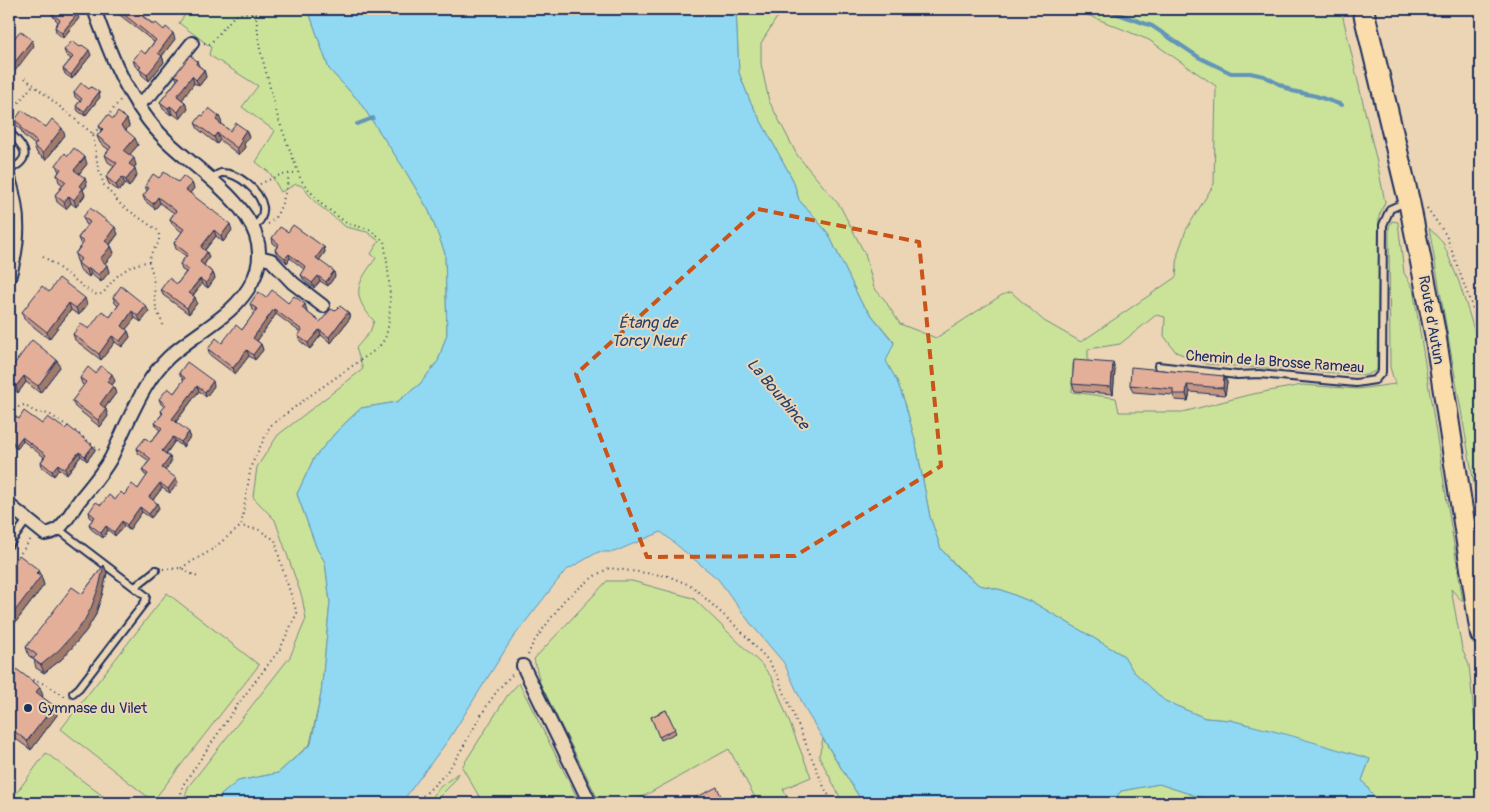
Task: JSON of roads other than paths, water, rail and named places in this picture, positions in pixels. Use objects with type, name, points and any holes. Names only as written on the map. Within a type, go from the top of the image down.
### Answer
[{"type":"main road","name":"Route d'Autun","points":[[1363,9],[1409,201],[1435,333],[1481,634]]},
{"type":"street","points":[[9,506],[45,534],[54,531],[111,458],[140,395],[152,377],[172,355],[243,297],[253,281],[259,264],[259,242],[256,225],[211,179],[166,140],[138,104],[119,71],[94,9]]},
{"type":"street","points":[[138,104],[151,94],[192,43]]},
{"type":"street","points":[[9,178],[16,202],[18,231],[14,262],[9,278]]},
{"type":"street","points":[[260,257],[271,260],[293,283],[323,306]]},
{"type":"street","points":[[523,666],[590,803]]},
{"type":"lane","points":[[9,132],[23,144],[25,152],[21,162],[9,170]]},
{"type":"lane","points":[[211,179],[221,174],[233,175],[245,182],[257,194],[262,207],[256,225]]},
{"type":"lane","name":"Chemin de la Brosse Rameau","points":[[1158,366],[1237,375],[1259,374],[1356,383],[1375,380],[1382,372],[1383,225],[1390,209],[1409,201]]},
{"type":"lane","points":[[9,545],[27,520]]},
{"type":"lane","points":[[54,531],[146,596],[145,602],[79,688],[73,693]]},
{"type":"lane","points":[[134,587],[156,570]]},
{"type":"water","name":"Étang de Torcy Neuf","points":[[308,9],[736,9],[739,73],[750,101],[793,180],[799,200],[828,233],[861,302],[894,343],[886,361],[897,381],[905,403],[916,444],[930,517],[941,549],[957,567],[979,585],[1002,590],[1036,604],[1124,656],[1133,671],[1165,701],[1205,718],[1230,720],[1370,759],[1362,780],[1378,803],[1218,803],[1159,784],[1121,791],[1112,803],[863,803],[806,711],[784,663],[751,624],[718,579],[661,532],[614,552],[598,552],[565,571],[512,639],[449,739],[401,803],[219,803],[221,795],[238,781],[278,773],[311,744],[321,694],[330,602],[325,562],[317,549],[297,494],[314,458],[337,431],[361,408],[397,402],[420,384],[438,361],[447,334],[445,253],[429,211],[403,167],[359,101],[329,69]]},
{"type":"waterway","points":[[1104,9],[1152,26],[1200,58],[1231,73],[1250,73],[1264,76],[1292,91],[1316,96],[1342,105]]},
{"type":"waterway","points":[[357,124],[373,118]]},
{"type":"place","name":"Gymnase du Vilet","points":[[28,708]]},
{"type":"water label","name":"La Bourbince","points":[[778,394]]}]
